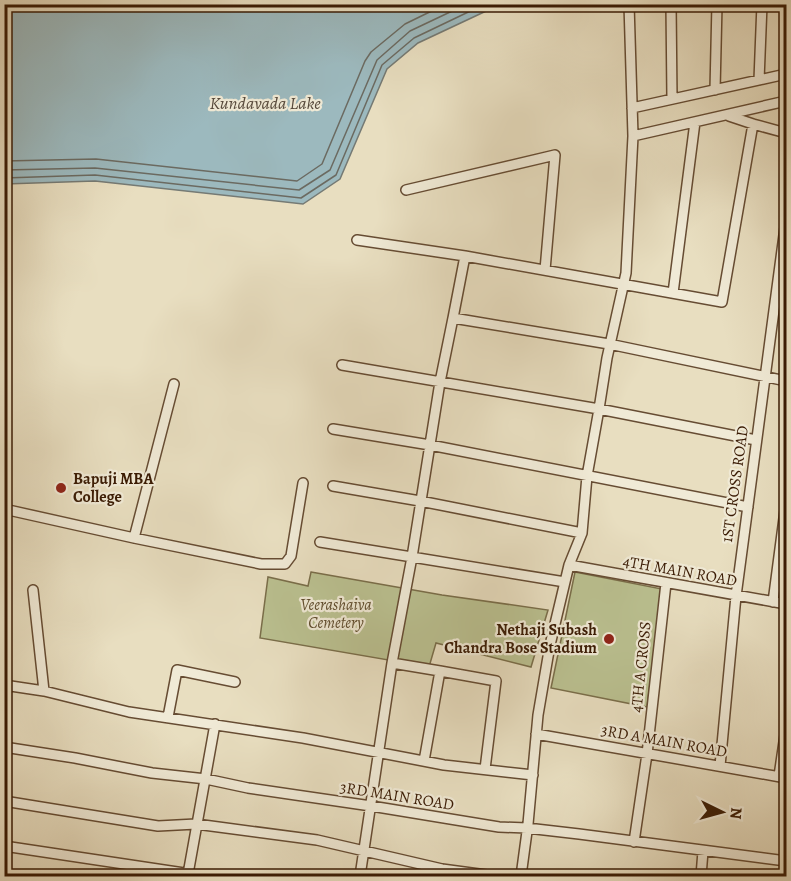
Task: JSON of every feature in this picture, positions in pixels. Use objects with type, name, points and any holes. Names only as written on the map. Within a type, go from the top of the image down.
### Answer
[{"type":"street","points":[[521,876],[536,734],[550,645],[569,565],[582,533],[587,476],[609,344],[626,273],[633,136],[629,4]]},
{"type":"street","points":[[671,4],[672,99]]},
{"type":"street","points":[[715,90],[717,4]]},
{"type":"street","points":[[759,80],[762,4]]},
{"type":"street","points":[[632,108],[786,74]]},
{"type":"street","points":[[633,136],[786,101]]},
{"type":"street","points":[[727,115],[786,133]]},
{"type":"street","points":[[673,292],[695,122]]},
{"type":"street","points":[[357,240],[465,256],[722,302],[753,124]]},
{"type":"street","points":[[406,190],[555,155],[545,270]]},
{"type":"street","name":"1ST CROSS ROAD","points":[[720,766],[736,596],[786,220]]},
{"type":"street","points":[[360,876],[392,663],[412,557],[440,382],[465,256]]},
{"type":"street","points":[[453,318],[609,344],[786,381]]},
{"type":"street","points":[[342,365],[599,409],[756,440]]},
{"type":"street","points":[[134,538],[174,384]]},
{"type":"street","points":[[333,429],[430,445],[747,507]]},
{"type":"street","points":[[4,509],[261,564],[285,564],[291,556],[303,483]]},
{"type":"street","points":[[333,486],[582,533]]},
{"type":"street","points":[[772,602],[786,503]]},
{"type":"street","points":[[320,542],[565,582]]},
{"type":"street","name":"4TH MAIN ROAD","points":[[569,565],[786,604]]},
{"type":"street","name":"4TH A CROSS","points":[[634,842],[647,754],[666,583]]},
{"type":"street","points":[[33,590],[44,691]]},
{"type":"street","points":[[392,663],[496,681],[485,770]]},
{"type":"street","points":[[168,717],[177,670],[235,682]]},
{"type":"street","points":[[424,761],[440,671]]},
{"type":"street","points":[[4,686],[44,691],[129,712],[215,724],[444,765],[533,775]]},
{"type":"street","points":[[188,874],[215,724]]},
{"type":"street","points":[[783,777],[786,728]]},
{"type":"street","name":"3RD A MAIN ROAD","points":[[536,734],[783,777]]},
{"type":"street","name":"3RD MAIN ROAD","points":[[4,747],[499,827],[579,834],[786,861]]},
{"type":"street","points":[[4,801],[158,826],[196,824],[317,840],[442,869],[494,876]]},
{"type":"street","points":[[4,846],[204,876]]},
{"type":"street","points":[[701,876],[703,851]]},
{"type":"green space","name":"Veerashaiva Cemetery","points":[[311,572],[442,595],[548,610],[531,667],[436,643],[429,667],[260,638],[268,577],[308,586]]},
{"type":"green space","name":"Nethaji Subash Chandra Bose Stadium","points":[[575,572],[662,589],[647,707],[551,688]]},
{"type":"water","name":"Kundavada Lake","points":[[4,5],[499,5],[418,43],[387,69],[340,179],[303,204],[95,181],[5,184]]},
{"type":"place","name":"Bapuji MBA College","points":[[61,488]]},
{"type":"place","name":"Nethaji Subash Chandra Bose Stadium","points":[[609,639]]}]
